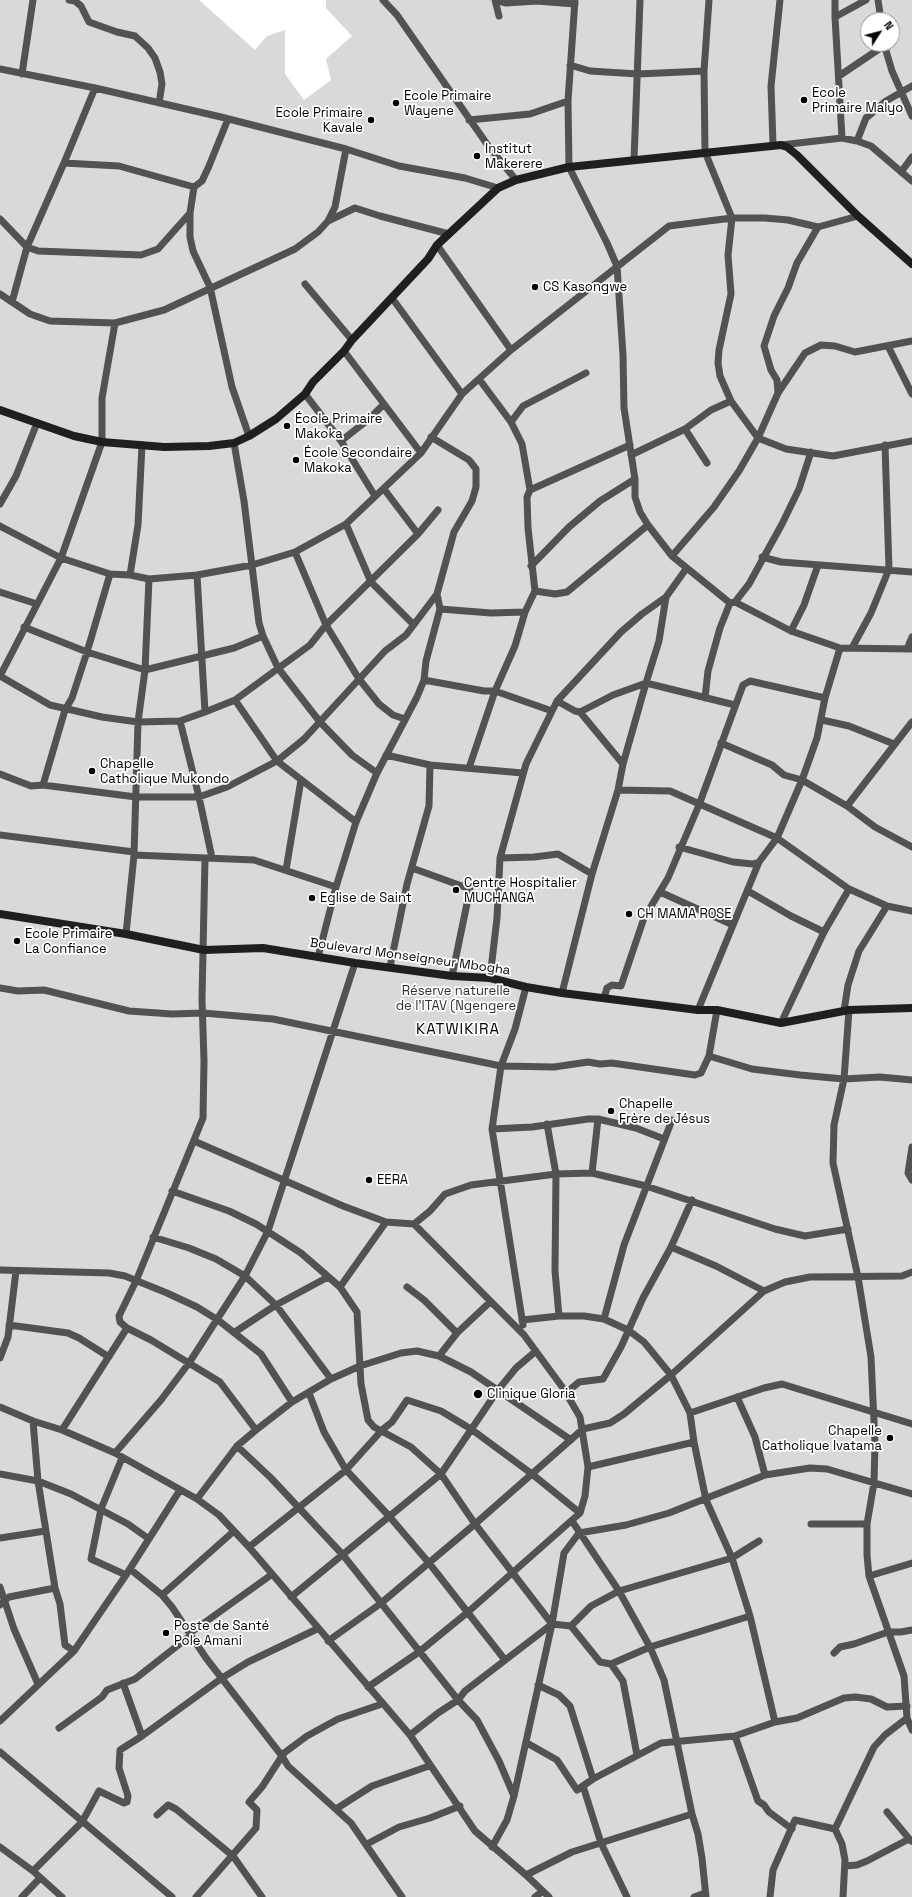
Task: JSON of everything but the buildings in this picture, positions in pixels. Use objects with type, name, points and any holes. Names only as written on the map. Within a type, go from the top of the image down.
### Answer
[{"type":"street","points":[[22,74],[33,0]]},
{"type":"street","points":[[69,0],[74,1],[81,6],[88,22],[134,36],[148,48],[155,58],[160,72],[162,84],[159,103]]},
{"type":"street","points":[[499,16],[495,0],[506,3],[537,1],[575,2],[568,101],[569,167],[617,266],[623,355],[624,408],[635,479],[636,497],[640,512],[648,525],[672,556],[686,569],[732,602],[791,631],[840,648],[909,649],[912,637]]},
{"type":"street","points":[[634,160],[640,0]]},
{"type":"street","points":[[709,0],[704,71],[705,152],[732,218],[728,255],[731,294],[719,350],[718,363],[720,376],[731,401],[758,438],[786,448],[833,456],[912,441]]},
{"type":"street","points":[[777,145],[771,86],[780,0]]},
{"type":"street","points":[[835,0],[834,17],[842,138]]},
{"type":"street","points":[[834,17],[866,0]]},
{"type":"street","points":[[878,0],[880,12]]},
{"type":"street","points":[[386,1],[469,120],[516,180]]},
{"type":"street","points":[[839,76],[875,52]]},
{"type":"street","points":[[887,52],[900,93],[912,116]]},
{"type":"street","points":[[570,65],[590,71],[638,74],[704,71]]},
{"type":"street","points":[[0,69],[95,88],[228,119],[346,149],[399,166],[465,178],[498,188]]},
{"type":"street","points":[[857,141],[866,118],[886,101],[912,86]]},
{"type":"street","points":[[12,302],[27,247],[95,88]]},
{"type":"street","points":[[469,120],[530,114],[568,101]]},
{"type":"street","points":[[228,119],[210,166],[202,181],[194,187],[190,213],[190,237],[193,251],[210,288],[232,387],[249,436]]},
{"type":"street","points":[[0,410],[74,436],[102,442],[164,447],[209,446],[234,443],[276,420],[305,394],[313,382],[344,351],[352,340],[428,259],[438,245],[498,188],[516,180],[569,167],[842,138],[871,146],[912,181]]},
{"type":"street","points":[[777,145],[787,147],[797,155],[858,216],[912,264]]},
{"type":"street","points":[[0,294],[30,314],[50,321],[115,323],[164,310],[295,248],[318,232],[328,221],[335,207],[346,149]]},
{"type":"street","points":[[901,172],[912,157]]},
{"type":"street","points":[[64,163],[119,166],[194,187]]},
{"type":"street","points":[[328,221],[355,208],[449,234]]},
{"type":"street","points":[[0,219],[27,247],[38,251],[141,255],[158,249],[190,213]]},
{"type":"street","points":[[0,526],[61,558],[110,574],[130,575],[149,579],[197,575],[252,565],[295,552],[346,524],[421,453],[462,394],[479,378],[511,350],[669,226],[732,218],[788,220],[818,227],[858,216]]},
{"type":"street","points":[[778,392],[777,380],[771,370],[764,346],[774,316],[788,288],[797,263],[818,227]]},
{"type":"street","points":[[438,245],[511,350]]},
{"type":"street","points":[[305,284],[352,340]]},
{"type":"street","points":[[392,298],[462,394]]},
{"type":"street","points":[[115,323],[102,398],[102,442],[61,558],[0,676],[50,705],[65,710],[138,722],[180,721],[235,700],[310,645],[326,625],[371,582],[395,555],[418,534],[438,510]]},
{"type":"street","points":[[672,556],[714,507],[758,438],[778,392],[805,353],[821,345],[835,346],[855,352],[912,341]]},
{"type":"street","points":[[888,346],[912,394]]},
{"type":"street","points":[[344,351],[421,453]]},
{"type":"street","points":[[511,422],[523,406],[586,373]]},
{"type":"street","points":[[469,768],[495,691],[515,646],[525,612],[535,591],[531,566],[527,497],[530,490],[522,444],[511,422],[479,378]]},
{"type":"street","points":[[305,394],[341,441],[375,496]]},
{"type":"street","points":[[631,455],[685,429],[711,410],[731,401]]},
{"type":"street","points":[[341,441],[369,419],[384,404]]},
{"type":"street","points":[[0,504],[16,476],[37,422]]},
{"type":"street","points":[[685,429],[707,463]]},
{"type":"street","points":[[0,774],[31,786],[42,785],[136,797],[199,796],[227,787],[277,761],[304,739],[385,652],[406,635],[437,594],[454,532],[472,501],[476,486],[477,474],[476,469],[469,460],[431,438]]},
{"type":"street","points":[[234,443],[259,623],[263,636],[278,668],[320,722],[352,755],[377,773]]},
{"type":"street","points":[[130,575],[138,525],[142,445]]},
{"type":"street","points":[[530,490],[630,445]]},
{"type":"street","points":[[852,648],[871,613],[889,569],[885,445]]},
{"type":"street","points":[[705,698],[708,671],[720,628],[732,602],[749,584],[799,489],[811,452]]},
{"type":"street","points":[[531,566],[569,527],[600,501],[635,479]]},
{"type":"street","points":[[384,489],[418,534]]},
{"type":"street","points":[[346,524],[371,582],[413,624]]},
{"type":"street","points":[[535,591],[555,594],[568,592],[648,525]]},
{"type":"street","points":[[295,552],[326,625],[359,679],[380,704],[393,715],[405,719]]},
{"type":"street","points":[[762,557],[781,562],[889,569],[912,572]]},
{"type":"street","points":[[791,631],[804,605],[818,565]]},
{"type":"street","points":[[490,978],[497,918],[500,858],[523,773],[552,711],[557,702],[621,632],[666,596],[686,569]]},
{"type":"street","points":[[42,785],[65,710],[72,698],[87,652],[110,574]]},
{"type":"street","points":[[197,575],[205,712]]},
{"type":"street","points":[[126,934],[134,854],[138,722],[145,670],[149,579]]},
{"type":"street","points":[[0,592],[37,604]]},
{"type":"street","points":[[318,957],[336,887],[356,822],[386,754],[424,680],[426,661],[440,609],[437,594]]},
{"type":"street","points":[[562,993],[592,874],[618,790],[623,764],[659,641],[666,596]]},
{"type":"street","points":[[440,609],[491,613],[525,612]]},
{"type":"street","points":[[24,627],[87,652],[145,670],[234,648],[263,636]]},
{"type":"street","points":[[698,1010],[760,862],[777,838],[802,780],[817,738],[822,720],[825,698],[840,648]]},
{"type":"street","points":[[424,680],[484,691],[495,691],[552,711]]},
{"type":"street","points":[[604,998],[607,988],[612,985],[621,986],[644,918],[660,892],[699,805],[743,685],[750,682],[825,698]]},
{"type":"street","points":[[557,702],[574,711],[580,712],[613,695],[646,683],[735,706]]},
{"type":"street","points":[[235,700],[277,761],[356,822]]},
{"type":"street","points":[[580,712],[623,764]]},
{"type":"street","points":[[822,720],[849,726],[894,744]]},
{"type":"street","points":[[180,721],[199,796],[209,858],[204,950],[203,1118],[152,1237],[136,1281],[119,1316],[120,1322],[127,1328],[220,1382],[256,1430]]},
{"type":"street","points":[[847,806],[912,722]]},
{"type":"street","points":[[721,742],[772,765],[784,775],[802,780],[847,806],[875,827],[912,847]]},
{"type":"street","points":[[386,754],[430,765],[523,773]]},
{"type":"street","points":[[390,967],[407,884],[429,806],[430,765]]},
{"type":"street","points":[[286,870],[292,823],[301,780]]},
{"type":"street","points":[[618,790],[670,791],[777,838],[849,889],[887,906],[912,911]]},
{"type":"street","points":[[0,835],[134,854],[254,860],[336,887]]},
{"type":"street","points":[[680,847],[733,862],[754,864],[760,862]]},
{"type":"street","points":[[500,858],[534,857],[558,854],[592,874]]},
{"type":"street","points":[[412,868],[470,889],[452,976]]},
{"type":"street","points":[[781,1023],[824,932],[849,889]]},
{"type":"street","points":[[748,891],[791,916],[824,932]]},
{"type":"street","points":[[660,892],[733,925]]},
{"type":"street","points":[[887,906],[859,951],[848,985],[844,1079],[834,1125],[833,1163],[858,1277],[871,1357],[875,1444],[874,1483],[867,1524],[869,1576],[904,1676],[909,1694],[907,1718],[912,1730]]},
{"type":"street","name":"Boulevard Monseigneur Mbogha","points":[[0,914],[126,934],[204,950],[263,948],[354,963],[452,976],[490,978],[526,987],[562,993],[698,1010],[717,1010],[781,1023],[847,1010],[912,1008]]},
{"type":"street","points":[[115,1454],[161,1400],[189,1363],[245,1276],[268,1232],[354,963]]},
{"type":"street","points":[[524,1335],[492,1129],[501,1066],[515,1029],[526,987]]},
{"type":"street","points":[[0,988],[18,991],[44,990],[129,1011],[172,1014],[203,1013],[273,1018],[331,1032],[501,1066],[554,1067],[588,1062],[600,1064],[612,1062],[695,1075],[700,1073],[709,1056],[717,1010]]},
{"type":"street","points":[[709,1056],[752,1069],[844,1079],[880,1077],[912,1080]]},
{"type":"street","points":[[492,1129],[598,1119],[636,1128],[664,1139]]},
{"type":"street","points":[[592,1173],[598,1119]]},
{"type":"street","points":[[604,1319],[624,1245],[672,1120]]},
{"type":"street","points":[[546,1124],[556,1174],[555,1271],[559,1316]]},
{"type":"street","points":[[194,1141],[386,1222],[414,1224],[524,1335],[566,1393],[580,1417],[588,1467],[585,1496],[580,1513],[468,1612],[419,1652],[368,1687]]},
{"type":"street","points":[[912,1147],[908,1173],[912,1180]]},
{"type":"street","points":[[414,1224],[430,1211],[445,1194],[471,1185],[556,1174],[592,1173],[646,1186],[692,1200],[775,1229],[805,1236],[848,1229]]},
{"type":"street","points":[[172,1191],[229,1211],[268,1232],[301,1253],[340,1287],[357,1312],[360,1366],[368,1420],[374,1426],[411,1447],[441,1474],[475,1524],[552,1624]]},
{"type":"street","points":[[566,1393],[579,1382],[603,1379],[643,1298],[671,1247],[692,1200]]},
{"type":"street","points":[[340,1287],[386,1222]]},
{"type":"street","points":[[152,1237],[188,1248],[216,1259],[245,1276],[276,1305],[331,1379]]},
{"type":"street","points":[[671,1247],[716,1266],[764,1291]]},
{"type":"street","points":[[0,1270],[109,1272],[136,1281],[197,1307],[235,1332],[261,1354],[292,1402]]},
{"type":"street","points":[[0,1358],[5,1348],[16,1271]]},
{"type":"street","points":[[328,1641],[380,1604],[475,1524],[583,1429],[610,1423],[624,1414],[671,1375],[764,1291],[785,1282],[810,1277],[902,1276],[912,1272]]},
{"type":"street","points":[[235,1332],[276,1305],[328,1277]]},
{"type":"street","points":[[407,1287],[424,1300],[457,1333]]},
{"type":"street","points":[[439,1356],[457,1333],[490,1302]]},
{"type":"street","points":[[522,1320],[559,1316],[584,1316],[604,1319],[628,1330],[644,1342],[671,1375],[690,1413],[694,1442],[706,1500],[732,1558],[750,1616],[775,1722]]},
{"type":"street","points":[[9,1326],[68,1333],[80,1338],[109,1357]]},
{"type":"street","points":[[62,1430],[127,1328]]},
{"type":"street","points":[[197,1499],[237,1446],[292,1402],[331,1379],[360,1366],[401,1352],[417,1351],[439,1356],[471,1372],[571,1440]]},
{"type":"street","points":[[291,1597],[441,1474],[498,1390],[516,1368],[536,1351]]},
{"type":"street","points":[[690,1413],[782,1384],[912,1424]]},
{"type":"street","points":[[309,1393],[324,1432],[346,1470],[389,1516],[429,1563],[505,1660]]},
{"type":"street","points":[[737,1397],[755,1437],[765,1476]]},
{"type":"street","points":[[248,1548],[346,1470],[382,1430],[392,1422],[407,1400],[441,1411],[471,1429],[532,1474],[580,1513]]},
{"type":"street","points":[[0,1407],[33,1421],[62,1430],[115,1454],[197,1499],[218,1515],[234,1531],[410,1735],[429,1766],[460,1806],[476,1831],[549,1897]]},
{"type":"street","points":[[33,1421],[38,1481],[55,1588],[60,1604],[65,1645],[74,1651]]},
{"type":"street","points":[[588,1467],[694,1442]]},
{"type":"street","points":[[237,1446],[300,1508],[343,1555],[364,1579],[380,1604],[458,1700],[477,1720],[501,1766],[514,1796]]},
{"type":"street","points":[[122,1458],[101,1509],[91,1559],[128,1572],[162,1595],[222,1678],[293,1771],[351,1823],[367,1844],[402,1897]]},
{"type":"street","points":[[492,1847],[507,1820],[527,1743],[552,1624],[564,1553],[579,1533],[626,1525],[669,1513],[765,1476],[816,1468],[827,1469],[903,1490],[912,1494]]},
{"type":"street","points":[[0,1474],[38,1481],[101,1509],[149,1539]]},
{"type":"street","points":[[0,1721],[74,1651],[128,1572],[180,1490]]},
{"type":"street","points":[[572,1521],[619,1591],[650,1647],[664,1680],[702,1858],[705,1895],[694,1897]]},
{"type":"street","points":[[811,1524],[867,1524]]},
{"type":"street","points":[[0,1538],[46,1531]]},
{"type":"street","points":[[162,1595],[234,1531]]},
{"type":"street","points":[[571,1626],[591,1606],[619,1591],[732,1558],[759,1541]]},
{"type":"street","points":[[869,1576],[912,1563]]},
{"type":"street","points":[[59,1728],[102,1697],[107,1690],[135,1679],[190,1634],[271,1575]]},
{"type":"street","points":[[0,1587],[3,1603],[38,1684]]},
{"type":"street","points":[[3,1603],[9,1597],[55,1588]]},
{"type":"street","points":[[410,1735],[458,1700],[465,1691],[552,1624],[571,1626],[600,1662],[611,1664],[650,1647],[750,1616]]},
{"type":"street","points":[[33,1871],[82,1822],[99,1791],[124,1803],[127,1802],[128,1796],[119,1768],[120,1750],[142,1736],[222,1678],[248,1662],[317,1629]]},
{"type":"street","points":[[834,1653],[840,1647],[854,1644],[888,1632],[912,1630]]},
{"type":"street","points":[[611,1664],[623,1681],[637,1755]]},
{"type":"street","points":[[123,1683],[142,1736]]},
{"type":"street","points":[[538,1685],[559,1695],[570,1706],[593,1779]]},
{"type":"street","points":[[527,1743],[557,1760],[577,1790],[593,1779],[661,1743],[678,1740],[735,1736],[775,1722],[797,1718],[844,1698],[855,1697],[871,1699],[887,1707],[907,1706]]},
{"type":"street","points":[[196,1897],[256,1828],[257,1810],[249,1802],[262,1787],[282,1756],[307,1736],[338,1719],[382,1704]]},
{"type":"street","points":[[835,1829],[874,1747],[885,1735],[907,1718]]},
{"type":"street","points":[[735,1736],[758,1801],[764,1805],[769,1812],[792,1829]]},
{"type":"street","points":[[0,1752],[82,1822],[154,1880],[172,1897]]},
{"type":"street","points":[[336,1809],[372,1786],[429,1766]]},
{"type":"street","points":[[583,1786],[601,1843],[627,1897]]},
{"type":"street","points":[[157,1815],[168,1805],[171,1806],[233,1856],[262,1897]]},
{"type":"street","points":[[367,1844],[399,1827],[430,1818],[460,1806]]},
{"type":"street","points":[[845,1866],[857,1865],[911,1841],[887,1812]]},
{"type":"street","points":[[526,1875],[572,1852],[692,1814]]},
{"type":"street","points":[[770,1897],[774,1870],[796,1820],[835,1829]]},
{"type":"street","points":[[835,1829],[842,1844],[845,1866],[843,1897]]},
{"type":"street","points":[[0,1847],[33,1871],[62,1897]]},
{"type":"street","points":[[22,1897],[40,1878]]},
{"type":"street","points":[[535,1897],[543,1891]]},
{"type":"green space","name":"Réserve naturelle de l'ITAV (Ngengere","points":[[0,0],[199,0],[255,50],[267,36],[285,30],[285,74],[304,100],[331,80],[326,59],[352,36],[326,8],[326,0],[912,0],[912,1897],[0,1897]]},
{"type":"place","name":"Ecole Primaire Malyo","points":[[804,100]]},
{"type":"place","name":"Ecole Primaire Wayene","points":[[396,103]]},
{"type":"place","name":"Ecole Primaire Kavale","points":[[371,120]]},
{"type":"place","name":"Institut Makerere","points":[[477,156]]},
{"type":"place","name":"CS Kasongwe","points":[[535,287]]},
{"type":"place","name":"École Primaire Makoka","points":[[287,426]]},
{"type":"place","name":"École Secondaire Makoka","points":[[296,460]]},
{"type":"place","name":"Chapelle Catholique Mukondo","points":[[92,771]]},
{"type":"place","name":"Centre Hospitalier MUCHANGA","points":[[456,890]]},
{"type":"place","name":"Eglise de Saint","points":[[312,898]]},
{"type":"place","name":"CH MAMA ROSE","points":[[629,914]]},
{"type":"place","name":"Ecole Primaire La Confiance","points":[[17,941]]},
{"type":"place","name":"Chapelle Frère de Jésus","points":[[611,1111]]},
{"type":"place","name":"EERA","points":[[369,1180]]},
{"type":"place","name":"Clinique Gloria","points":[[478,1394]]},
{"type":"place","name":"Chapelle Catholique Ivatama","points":[[890,1438]]},
{"type":"place","name":"Poste de Santé Pole Amani","points":[[166,1633]]},
{"type":"district","name":"KATWIKIRA","points":[[458,1030]]}]
